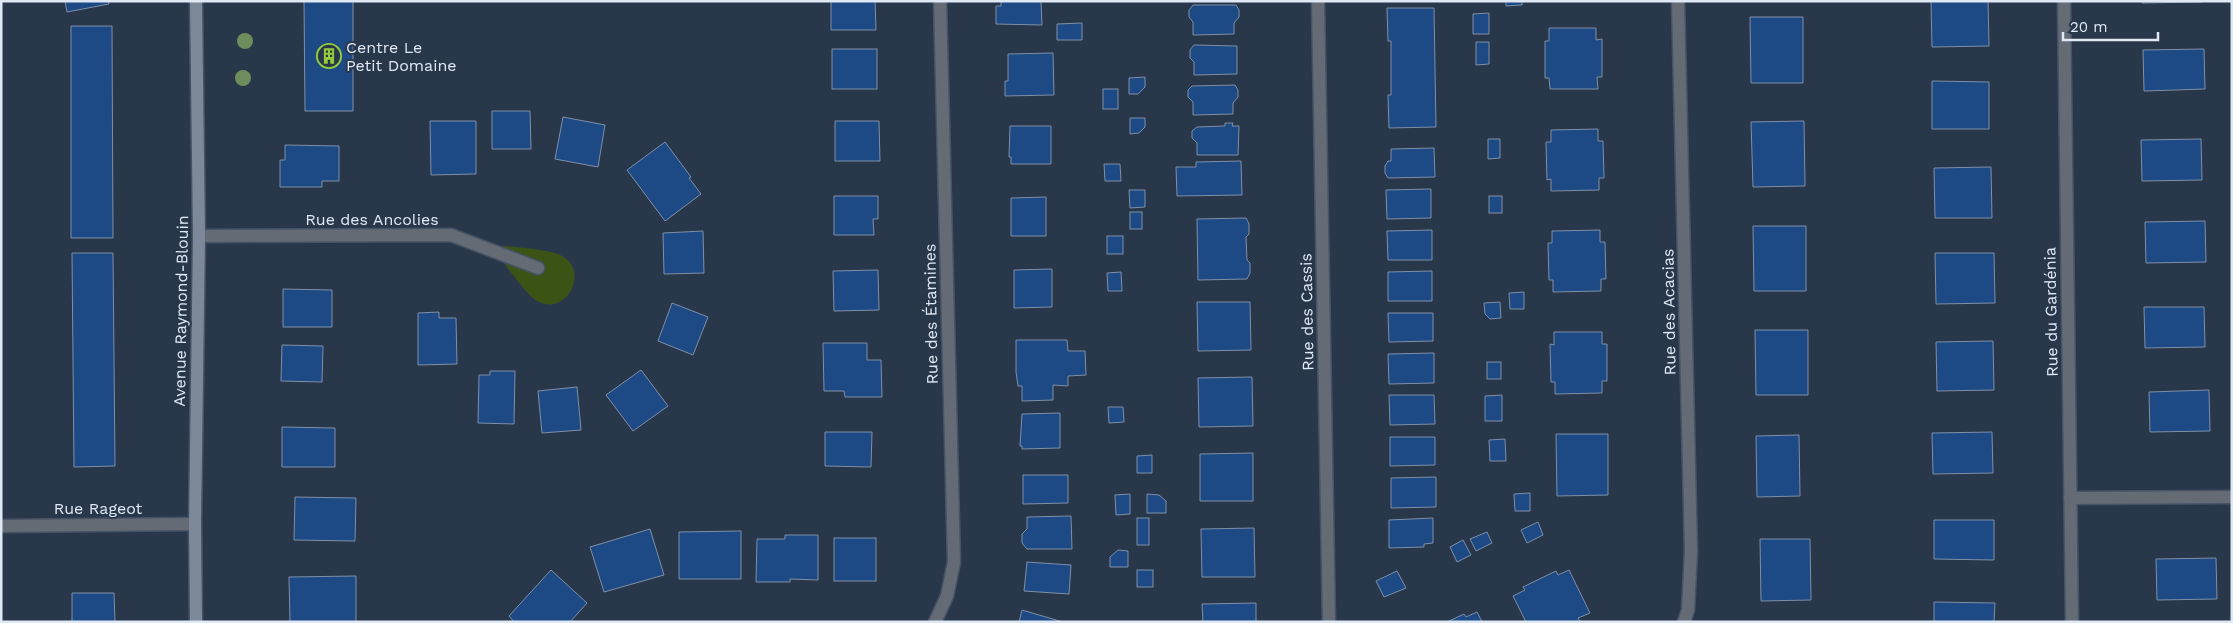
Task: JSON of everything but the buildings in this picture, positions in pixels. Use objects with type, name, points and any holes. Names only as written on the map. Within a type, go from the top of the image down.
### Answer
[{"type":"street","name":"Avenue Raymond-Blouin","points":[[196,1],[199,236],[195,524],[196,622]]},
{"type":"street","name":"Rue des Étamines","points":[[935,622],[947,596],[954,562],[940,1]]},
{"type":"street","name":"Rue des Cassis","points":[[1318,1],[1329,622]]},
{"type":"street","name":"Rue des Acacias","points":[[1678,1],[1691,551],[1688,610],[1684,622]]},
{"type":"street","name":"Rue du Gardénia","points":[[2064,1],[2072,622]]},
{"type":"street","name":"Rue des Ancolies","points":[[199,236],[451,236],[538,268]]},
{"type":"street","points":[[2070,498],[2232,497]]},
{"type":"street","name":"Rue Rageot","points":[[1,526],[195,524]]},
{"type":"green space","points":[[505,246],[552,252],[568,260],[573,269],[572,289],[558,303],[548,304],[537,301],[522,287],[497,254],[497,247]]},
{"type":"place","name":"Centre Le Petit Domaine","points":[[329,56]]}]
